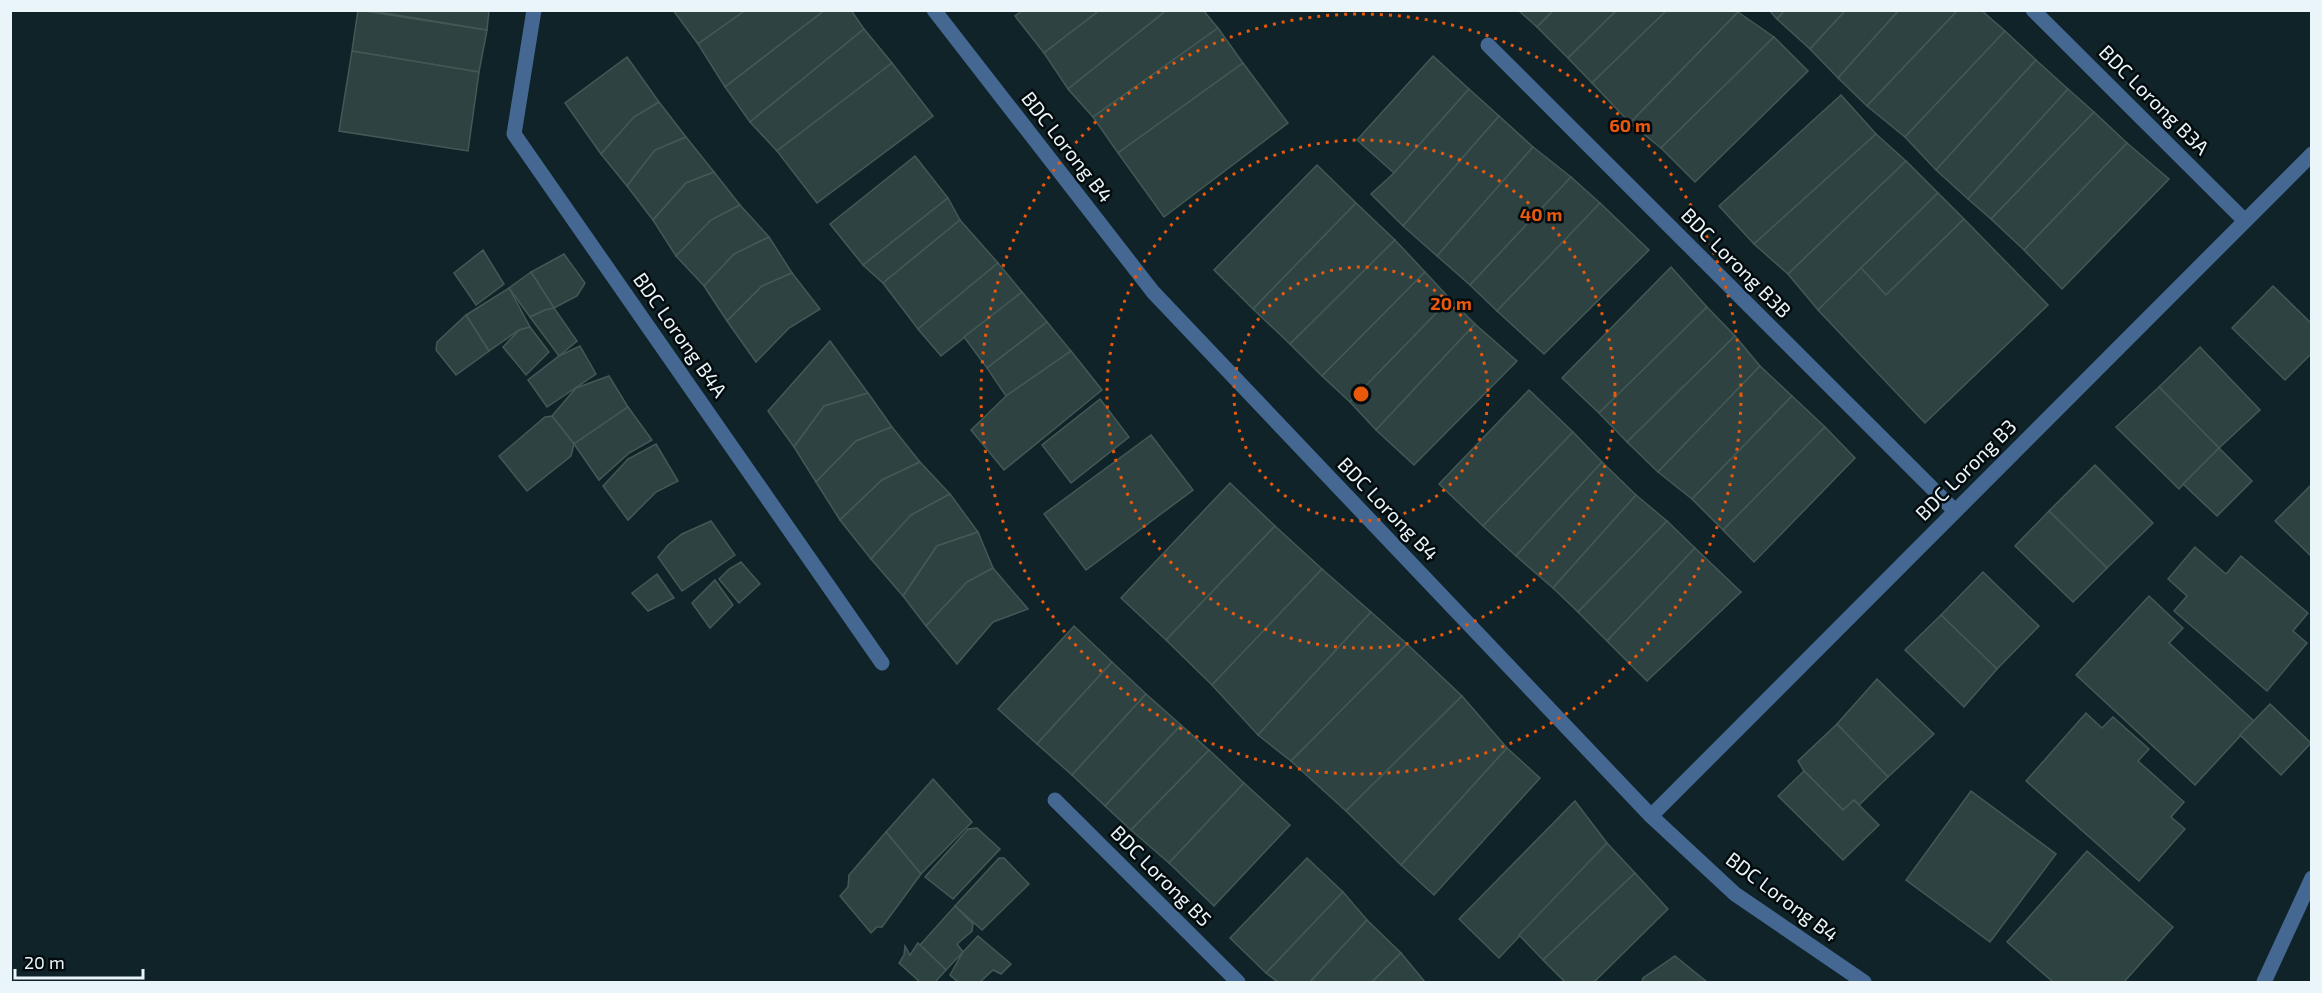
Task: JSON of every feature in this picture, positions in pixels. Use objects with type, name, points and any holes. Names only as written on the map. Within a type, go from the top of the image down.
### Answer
[{"type":"street","name":"BDC Lorong B4A","points":[[534,10],[514,134],[882,663]]},
{"type":"street","name":"BDC Lorong B4","points":[[934,10],[1153,292],[1651,816],[1736,894],[1864,982]]},
{"type":"street","name":"BDC Lorong B3A","points":[[2033,10],[2244,220]]},
{"type":"street","name":"BDC Lorong B3B","points":[[1488,45],[1955,511]]},
{"type":"street","name":"BDC Lorong B3","points":[[1651,816],[2312,154]]},
{"type":"street","name":"BDC Lorong B5","points":[[1055,800],[1238,982]]},
{"type":"street","points":[[2264,982],[2312,878]]},
{"type":"building","points":[[358,10],[487,30],[479,72],[352,51]]},
{"type":"building","points":[[366,10],[489,10],[487,30]]},
{"type":"building","points":[[673,10],[746,10],[698,44]]},
{"type":"building","points":[[746,10],[825,10],[725,87],[698,44]]},
{"type":"building","points":[[825,10],[851,10],[864,29],[750,122],[725,87]]},
{"type":"building","points":[[1023,10],[1100,10],[1044,53],[1015,16]]},
{"type":"building","points":[[1100,10],[1167,10],[1068,89],[1044,53]]},
{"type":"building","points":[[1167,10],[1203,10],[1218,28],[1093,117],[1068,89]]},
{"type":"building","points":[[1518,10],[1554,10],[1537,27]]},
{"type":"building","points":[[1554,10],[1617,10],[1568,58],[1537,27]]},
{"type":"building","points":[[1617,10],[1667,10],[1592,83],[1568,58]]},
{"type":"building","points":[[1667,10],[1736,10],[1738,12],[1630,123],[1592,83]]},
{"type":"building","points":[[1769,10],[1785,10],[1777,19]]},
{"type":"building","points":[[1785,10],[1846,10],[1810,49],[1777,19]]},
{"type":"building","points":[[1846,10],[1899,10],[1838,78],[1810,49]]},
{"type":"building","points":[[1899,10],[1958,10],[1867,106],[1838,78]]},
{"type":"building","points":[[1958,10],[1981,10],[2005,31],[1905,137],[1867,106]]},
{"type":"building","points":[[1738,12],[1774,37],[1661,148],[1630,123]]},
{"type":"building","points":[[1218,28],[1243,63],[1118,153],[1093,117]]},
{"type":"building","points":[[864,29],[892,63],[777,151],[750,122]]},
{"type":"building","points":[[2005,31],[2036,60],[1936,170],[1905,137]]},
{"type":"building","points":[[1774,37],[1808,71],[1695,182],[1661,148]]},
{"type":"building","points":[[352,51],[479,72],[468,151],[339,131]]},
{"type":"building","points":[[1433,56],[1469,89],[1394,173],[1357,140]]},
{"type":"building","points":[[627,57],[659,102],[634,117],[601,154],[565,103]]},
{"type":"building","points":[[2036,60],[2068,89],[1968,199],[1936,170]]},
{"type":"building","points":[[892,63],[933,116],[817,203],[777,151]]},
{"type":"building","points":[[1243,63],[1288,123],[1164,217],[1118,153]]},
{"type":"building","points":[[1469,89],[1499,116],[1403,226],[1371,194],[1394,173]]},
{"type":"building","points":[[2068,89],[2094,112],[1991,219],[1968,199]]},
{"type":"building","points":[[1841,95],[1876,134],[1754,244],[1719,206]]},
{"type":"building","points":[[659,102],[686,137],[655,150],[627,186],[601,154],[634,117]]},
{"type":"building","points":[[2094,112],[2127,143],[2024,250],[1991,219]]},
{"type":"building","points":[[1499,116],[1533,147],[1437,256],[1403,226]]},
{"type":"building","points":[[1876,134],[1906,161],[1788,274],[1754,244]]},
{"type":"building","points":[[686,137],[714,172],[686,183],[653,220],[627,186],[655,150]]},
{"type":"building","points":[[2127,143],[2169,179],[2062,289],[2024,250]]},
{"type":"building","points":[[1533,147],[1571,177],[1470,285],[1437,256]]},
{"type":"building","points":[[915,156],[948,198],[863,265],[830,224]]},
{"type":"building","points":[[1906,161],[1938,193],[1818,310],[1788,274]]},
{"type":"building","points":[[1317,165],[1356,203],[1253,309],[1214,270]]},
{"type":"building","points":[[714,172],[740,205],[711,220],[676,256],[653,220],[686,183]]},
{"type":"building","points":[[1571,177],[1600,203],[1497,311],[1470,285]]},
{"type":"building","points":[[1938,193],[1964,219],[1886,295],[1861,268]]},
{"type":"building","points":[[948,198],[960,220],[883,283],[863,265]]},
{"type":"building","points":[[1356,203],[1395,240],[1290,344],[1253,309]]},
{"type":"building","points":[[1600,203],[1649,250],[1544,354],[1497,311]]},
{"type":"building","points":[[740,205],[769,237],[734,254],[704,286],[676,256],[711,220]]},
{"type":"building","points":[[1964,219],[2048,305],[1925,423],[1818,310],[1861,268],[1886,295]]},
{"type":"building","points":[[960,220],[998,263],[918,329],[883,283]]},
{"type":"building","points":[[769,237],[792,273],[762,286],[727,321],[704,286],[734,254]]},
{"type":"building","points":[[1395,240],[1425,272],[1322,376],[1290,344]]},
{"type":"building","points":[[483,250],[504,284],[476,305],[454,273]]},
{"type":"building","points":[[564,254],[585,283],[577,296],[554,308],[531,272]]},
{"type":"building","points":[[998,263],[1022,292],[941,356],[918,329]]},
{"type":"building","points":[[1671,267],[1707,307],[1599,413],[1562,378]]},
{"type":"building","points":[[531,272],[554,308],[530,317],[509,288]]},
{"type":"building","points":[[1425,272],[1450,299],[1350,402],[1322,376]]},
{"type":"building","points":[[792,273],[820,309],[789,328],[756,362],[727,321],[762,286]]},
{"type":"building","points":[[2273,286],[2312,324],[2312,353],[2285,380],[2232,328]]},
{"type":"building","points":[[509,288],[530,327],[519,330],[489,351],[466,315]]},
{"type":"building","points":[[1022,292],[1047,322],[987,368],[964,337]]},
{"type":"building","points":[[1450,299],[1475,324],[1376,430],[1350,402]]},
{"type":"building","points":[[1707,307],[1735,336],[1627,442],[1599,413]]},
{"type":"building","points":[[554,308],[577,341],[559,356],[530,317]]},
{"type":"building","points":[[466,315],[489,351],[456,375],[436,350],[437,342]]},
{"type":"building","points":[[1047,322],[1071,351],[1006,396],[987,368]]},
{"type":"building","points":[[1475,324],[1517,361],[1414,465],[1376,430]]},
{"type":"building","points":[[530,327],[549,352],[526,375],[503,347],[519,330]]},
{"type":"building","points":[[1735,336],[1760,366],[1658,472],[1627,442]]},
{"type":"building","points":[[830,341],[868,393],[824,406],[794,447],[768,411]]},
{"type":"building","points":[[580,346],[596,374],[547,407],[528,380],[559,356]]},
{"type":"building","points":[[2200,347],[2260,410],[2219,448],[2159,387]]},
{"type":"building","points":[[1071,351],[1102,390],[1004,470],[971,430],[1006,396]]},
{"type":"building","points":[[1760,366],[1792,396],[1692,499],[1658,472]]},
{"type":"building","points":[[609,376],[628,407],[574,444],[552,416],[576,388]]},
{"type":"building","points":[[2159,387],[2219,448],[2179,489],[2116,427]]},
{"type":"building","points":[[1529,390],[1573,432],[1483,526],[1439,484]]},
{"type":"building","points":[[868,393],[892,427],[856,441],[816,482],[794,447],[824,406]]},
{"type":"building","points":[[1792,396],[1825,427],[1723,530],[1692,499]]},
{"type":"building","points":[[1100,399],[1129,437],[1071,483],[1042,445]]},
{"type":"building","points":[[628,407],[652,440],[629,453],[599,480],[574,444]]},
{"type":"building","points":[[552,416],[574,444],[571,456],[527,491],[499,456],[545,417]]},
{"type":"building","points":[[892,427],[920,462],[882,480],[840,520],[816,482],[856,441]]},
{"type":"building","points":[[1825,427],[1855,458],[1754,562],[1723,530]]},
{"type":"building","points":[[1573,432],[1602,462],[1516,556],[1483,526]]},
{"type":"building","points":[[1151,435],[1193,490],[1086,570],[1044,514]]},
{"type":"building","points":[[656,444],[678,481],[656,492],[628,520],[603,486],[628,459]]},
{"type":"building","points":[[2219,448],[2252,481],[2217,516],[2183,484]]},
{"type":"building","points":[[920,462],[950,494],[911,515],[871,559],[840,520],[882,480]]},
{"type":"building","points":[[1602,462],[1636,495],[1553,588],[1516,556]]},
{"type":"building","points":[[2095,465],[2153,523],[2107,568],[2049,511]]},
{"type":"building","points":[[1230,483],[1275,526],[1166,640],[1121,598]]},
{"type":"building","points":[[2312,484],[2312,557],[2275,521]]},
{"type":"building","points":[[950,494],[978,532],[937,546],[903,596],[871,559],[911,515]]},
{"type":"building","points":[[1636,495],[1667,521],[1578,612],[1553,588]]},
{"type":"building","points":[[2049,511],[2107,568],[2073,602],[2015,546]]},
{"type":"building","points":[[711,521],[735,555],[682,591],[658,557],[682,534]]},
{"type":"building","points":[[1667,521],[1695,548],[1607,641],[1578,612]]},
{"type":"building","points":[[1275,526],[1322,569],[1212,685],[1166,640]]},
{"type":"building","points":[[978,532],[993,568],[967,582],[926,626],[903,596],[937,546]]},
{"type":"building","points":[[2195,547],[2226,574],[2241,556],[2308,613],[2293,631],[2307,643],[2267,691],[2174,611],[2187,596],[2168,579]]},
{"type":"building","points":[[1695,548],[1741,592],[1647,681],[1607,641]]},
{"type":"building","points":[[741,562],[760,584],[739,603],[719,579]]},
{"type":"building","points":[[993,568],[1028,609],[993,622],[957,664],[926,626],[967,582]]},
{"type":"building","points":[[1322,569],[1371,612],[1258,735],[1212,685]]},
{"type":"building","points":[[1983,572],[2039,626],[1997,669],[1941,615]]},
{"type":"building","points":[[657,574],[674,598],[648,611],[632,593]]},
{"type":"building","points":[[715,580],[733,605],[710,628],[692,603]]},
{"type":"building","points":[[2149,596],[2183,628],[2169,643],[2254,721],[2195,785],[2076,675]]},
{"type":"building","points":[[1371,612],[1407,644],[1291,761],[1258,735]]},
{"type":"building","points":[[1941,615],[1997,669],[1964,707],[1905,650]]},
{"type":"building","points":[[1074,626],[1112,662],[1037,744],[998,709]]},
{"type":"building","points":[[1407,644],[1462,696],[1346,811],[1291,761]]},
{"type":"building","points":[[1112,662],[1146,694],[1072,775],[1037,744]]},
{"type":"building","points":[[1877,679],[1934,734],[1888,777],[1837,724]]},
{"type":"building","points":[[1146,694],[1181,725],[1105,806],[1072,775]]},
{"type":"building","points":[[1462,696],[1507,748],[1401,865],[1346,811]]},
{"type":"building","points":[[2270,704],[2311,743],[2281,775],[2240,735]]},
{"type":"building","points":[[2086,713],[2102,728],[2113,717],[2149,749],[2138,761],[2184,802],[2171,817],[2185,829],[2139,881],[2026,781]]},
{"type":"building","points":[[1837,724],[1888,777],[1859,805],[1854,800],[1843,810],[1804,771],[1798,761]]},
{"type":"building","points":[[1181,725],[1209,750],[1131,830],[1105,806]]},
{"type":"building","points":[[1507,748],[1540,778],[1434,895],[1401,865]]},
{"type":"building","points":[[1209,750],[1244,783],[1169,863],[1131,830]]},
{"type":"building","points":[[1804,771],[1843,810],[1854,800],[1879,825],[1843,860],[1778,796]]},
{"type":"building","points":[[933,779],[972,822],[921,874],[886,832]]},
{"type":"building","points":[[1244,783],[1290,825],[1214,906],[1169,863]]},
{"type":"building","points":[[1971,791],[2056,854],[1990,942],[1906,880]]},
{"type":"building","points":[[1575,801],[1607,843],[1499,958],[1459,919]]},
{"type":"building","points":[[977,828],[1000,849],[953,899],[925,877],[968,829]]},
{"type":"building","points":[[886,832],[921,874],[882,927],[877,927],[871,933],[840,896],[848,887],[849,875]]},
{"type":"building","points":[[1607,843],[1635,873],[1543,960],[1519,935]]},
{"type":"building","points":[[2087,851],[2173,927],[2124,982],[2053,982],[2007,942]]},
{"type":"building","points":[[999,858],[1004,858],[1029,884],[982,930],[955,906]]},
{"type":"building","points":[[1307,858],[1343,892],[1266,973],[1230,938]]},
{"type":"building","points":[[1635,873],[1668,909],[1594,982],[1565,982],[1543,960]]},
{"type":"building","points":[[1343,892],[1367,920],[1310,982],[1278,982],[1266,973]]},
{"type":"building","points":[[955,906],[973,924],[972,931],[957,944],[963,952],[946,970],[920,945]]},
{"type":"building","points":[[1367,920],[1401,953],[1372,982],[1310,982]]},
{"type":"building","points":[[978,936],[1011,964],[1001,974],[993,970],[980,982],[958,982],[950,975],[963,952]]},
{"type":"building","points":[[918,943],[946,970],[935,982],[920,982],[899,963],[904,955],[905,946],[910,955]]},
{"type":"building","points":[[1401,953],[1425,982],[1372,982]]},
{"type":"building","points":[[1675,956],[1707,982],[1642,982],[1643,978]]}]
